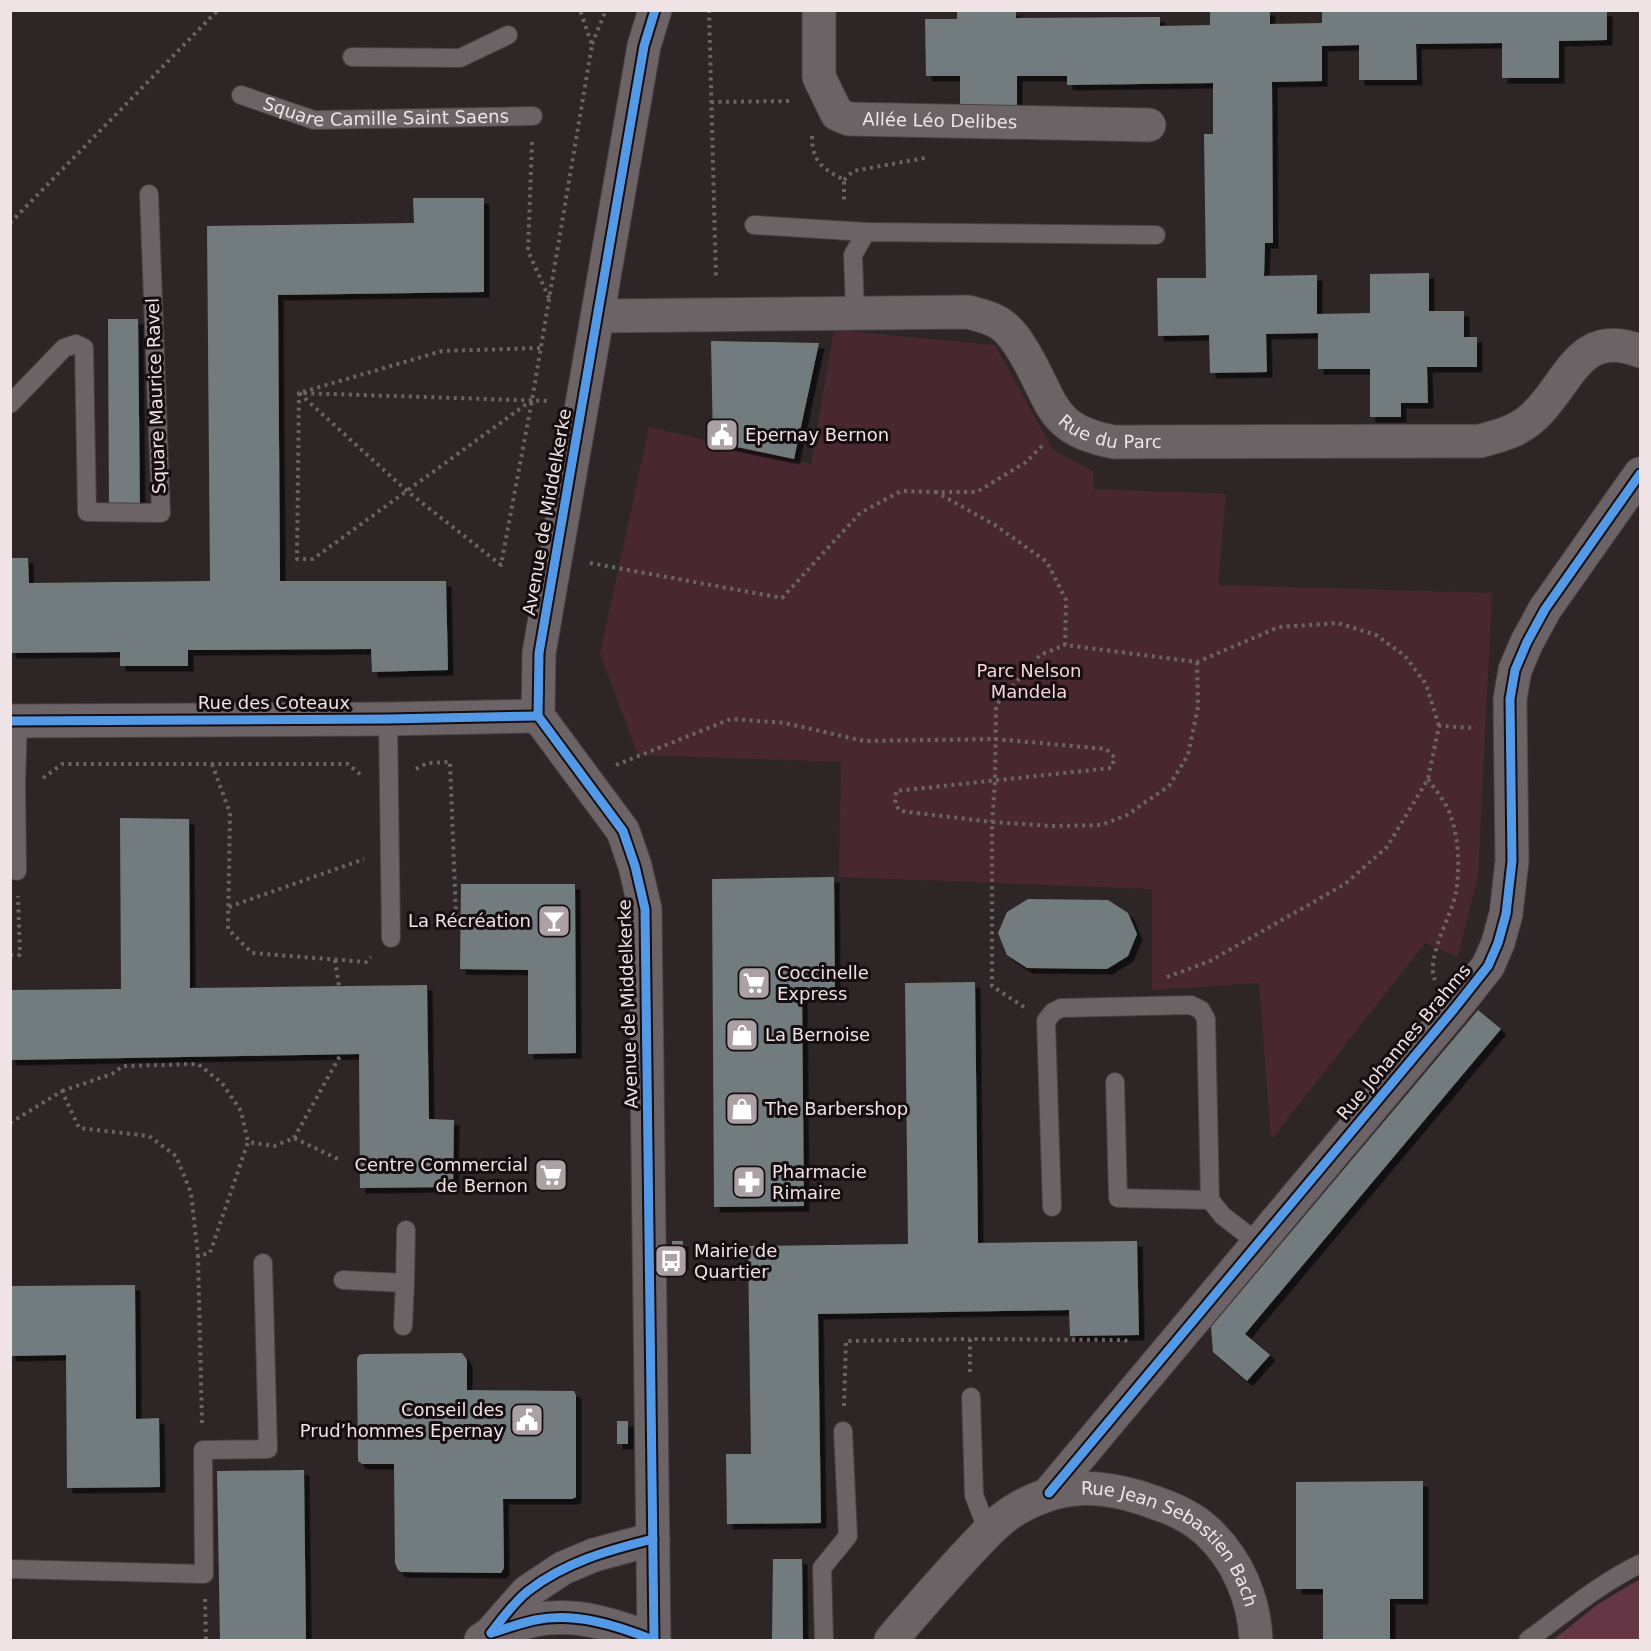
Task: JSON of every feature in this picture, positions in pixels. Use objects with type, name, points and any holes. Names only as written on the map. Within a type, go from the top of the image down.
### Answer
[{"type":"street","name":"Avenue de Middelkerke","points":[[653,1641],[645,909],[635,866],[623,831],[538,716],[539,653],[644,46],[654,10]]},
{"type":"street","points":[[819,10],[819,77],[833,105]]},
{"type":"street","name":"Allée Léo Delibes","points":[[833,105],[837,114],[849,119],[1149,125]]},
{"type":"street","name":"Rue du Parc","points":[[599,316],[968,312],[1003,325],[1017,341],[1050,403],[1064,423],[1093,438],[1114,442],[1480,441],[1509,434],[1530,421],[1550,401],[1576,363],[1594,348],[1610,344],[1641,351]]},
{"type":"street","name":"Rue Johannes Brahms","points":[[1049,1493],[1488,966],[1498,943],[1506,914],[1512,861],[1510,699],[1515,670],[1545,609],[1641,474]]},
{"type":"street","name":"Rue des Coteaux","points":[[14,721],[538,716]]},
{"type":"street","name":"Rue Jean Sebastien Bach","points":[[901,1636],[988,1532],[1018,1508],[1049,1493],[1073,1488],[1094,1488],[1121,1491],[1176,1510],[1206,1530],[1227,1554],[1242,1580],[1251,1602],[1256,1641]]},
{"type":"street","points":[[486,1637],[527,1592],[563,1568],[594,1555],[653,1539]]},
{"type":"street","points":[[486,1637],[537,1620],[572,1618],[615,1627],[653,1641]]},
{"type":"lane","points":[[352,57],[460,58],[508,35]]},
{"type":"lane","name":"Square Camille Saint Saens","points":[[241,95],[314,120],[533,116]]},
{"type":"lane","name":"Square Maurice Ravel","points":[[10,404],[64,348],[76,344],[84,348],[87,512],[161,513],[149,194]]},
{"type":"lane","points":[[754,225],[866,232],[1156,235]]},
{"type":"lane","points":[[855,312],[853,255],[866,232]]},
{"type":"lane","points":[[388,719],[391,938]]},
{"type":"lane","points":[[14,721],[17,871]]},
{"type":"lane","points":[[1052,1207],[1046,1022],[1053,1012],[1061,1008],[1191,1005],[1202,1011],[1206,1019],[1210,1200],[1223,1216],[1258,1243]]},
{"type":"lane","points":[[1115,1082],[1118,1198],[1210,1200]]},
{"type":"lane","points":[[403,1326],[406,1230]]},
{"type":"lane","points":[[10,1569],[204,1574],[203,1450],[268,1449],[263,1263]]},
{"type":"lane","points":[[343,1281],[405,1283]]},
{"type":"lane","points":[[971,1397],[974,1495],[988,1532]]},
{"type":"lane","points":[[824,1641],[822,1568],[848,1536],[843,1431]]},
{"type":"lane","points":[[1528,1641],[1629,1569],[1641,1564]]},
{"type":"path","points":[[10,224],[218,10]]},
{"type":"path","points":[[580,10],[592,45]]},
{"type":"path","points":[[299,393],[407,490],[501,565],[532,400],[592,45],[606,10]]},
{"type":"path","points":[[709,10],[717,314]]},
{"type":"path","points":[[711,102],[833,105]]},
{"type":"path","points":[[833,105],[818,123],[812,135],[812,151],[824,169],[844,180],[845,231]]},
{"type":"path","points":[[533,116],[528,251],[549,299]]},
{"type":"path","points":[[299,393],[442,351],[540,348]]},
{"type":"path","points":[[299,393],[583,402]]},
{"type":"path","points":[[299,393],[297,559],[313,559],[532,400]]},
{"type":"path","points":[[555,556],[782,598],[860,513],[901,491],[977,492],[1026,462],[1064,423]]},
{"type":"path","points":[[936,492],[995,525],[1047,562],[1066,600],[1065,645]]},
{"type":"path","points":[[1046,1022],[992,986],[992,822],[996,705],[1040,655],[1065,645],[1197,662],[1279,627],[1338,623],[1376,635],[1405,656],[1426,684],[1439,726],[1428,779],[1387,847],[1345,884],[1210,961],[1163,978],[1137,1006]]},
{"type":"path","points":[[582,778],[731,719],[785,723],[864,741],[995,739],[1106,749],[1115,758],[1111,768],[896,791],[895,804],[900,811],[992,822],[1053,826],[1101,825],[1127,815],[1169,786],[1188,755],[1198,707],[1197,662]]},
{"type":"path","points":[[1439,726],[1510,729]]},
{"type":"path","points":[[16,782],[34,784],[62,764],[212,764],[348,764],[366,780],[389,782],[427,763],[450,762],[456,916],[391,938],[366,962],[252,953],[228,929],[230,813],[212,764]]},
{"type":"path","points":[[1428,779],[1450,813],[1458,850],[1456,893],[1434,960],[1432,973],[1450,1014]]},
{"type":"path","points":[[229,907],[390,850]]},
{"type":"path","points":[[10,955],[20,954],[17,871]]},
{"type":"path","points":[[334,960],[339,986]]},
{"type":"path","points":[[248,1142],[274,1146],[294,1138],[341,1054]]},
{"type":"path","points":[[10,1123],[62,1091],[112,1074],[123,1066],[198,1064],[222,1083],[241,1111],[248,1142],[210,1253],[198,1256]]},
{"type":"path","points":[[62,1091],[79,1128],[149,1136],[176,1156],[191,1193],[198,1256],[203,1450]]},
{"type":"path","points":[[294,1138],[340,1160]]},
{"type":"path","points":[[970,1339],[971,1397]]},
{"type":"path","points":[[843,1431],[846,1341],[1124,1340],[1165,1353]]},
{"type":"path","points":[[204,1574],[206,1641]]},
{"type":"green space","name":"Parc Nelson Mandela","points":[[834,330],[995,345],[1053,450],[1093,471],[1094,489],[1226,494],[1218,585],[1492,593],[1478,877],[1458,957],[1425,943],[1271,1140],[1259,983],[1152,990],[1152,889],[839,877],[841,762],[638,755],[600,654],[649,427],[811,464]]},
{"type":"shaded area","points":[[1640,1579],[1640,1640],[1553,1640],[1598,1604]]},
{"type":"building","points":[[957,10],[1016,10],[1016,18],[1160,17],[1160,26],[1210,25],[1210,10],[1270,10],[1270,24],[1322,23],[1322,10],[1594,10],[1607,11],[1607,40],[1559,41],[1559,78],[1502,78],[1502,43],[1416,44],[1417,80],[1359,80],[1359,45],[1322,46],[1322,81],[1272,82],[1273,243],[1265,243],[1264,276],[1317,275],[1317,314],[1370,313],[1370,274],[1429,273],[1429,311],[1464,311],[1464,337],[1477,337],[1477,367],[1427,367],[1428,403],[1401,403],[1401,417],[1370,417],[1370,369],[1318,369],[1318,333],[1266,334],[1267,372],[1210,373],[1209,335],[1158,336],[1157,278],[1206,278],[1204,134],[1213,134],[1213,83],[1067,85],[1067,76],[1017,76],[1017,109],[960,110],[960,76],[926,76],[925,19],[957,19]]},
{"type":"building","points":[[413,198],[484,198],[484,292],[278,295],[280,581],[446,581],[448,670],[372,672],[371,649],[188,650],[188,666],[120,666],[120,652],[10,653],[10,558],[28,558],[29,583],[210,581],[207,226],[414,223]]},
{"type":"building","points":[[108,319],[138,319],[140,510],[109,511]]},
{"type":"building","points":[[711,341],[819,343],[794,459],[713,442]]},
{"type":"building","points":[[120,818],[189,819],[190,988],[427,985],[429,1119],[454,1120],[453,1187],[360,1188],[359,1054],[10,1060],[10,990],[121,989]]},
{"type":"building","points":[[834,877],[835,991],[802,991],[804,1206],[714,1207],[712,879]]},
{"type":"building","points":[[461,884],[575,884],[576,1053],[528,1054],[528,970],[460,969]]},
{"type":"building","points":[[1028,899],[1108,900],[1128,913],[1137,934],[1128,956],[1107,969],[1027,968],[1007,955],[998,933],[1007,912]]},
{"type":"building","points":[[975,982],[978,1243],[1137,1241],[1139,1335],[1070,1336],[1069,1310],[818,1314],[821,1523],[727,1524],[726,1454],[751,1454],[748,1246],[908,1244],[905,983]]},
{"type":"building","points":[[1478,1010],[1501,1029],[1245,1334],[1270,1355],[1247,1381],[1213,1352],[1211,1327]]},
{"type":"building","points":[[672,1241],[683,1241],[683,1264],[672,1264]]},
{"type":"building","points":[[135,1285],[136,1419],[159,1418],[160,1487],[67,1488],[66,1355],[10,1356],[10,1286]]},
{"type":"building","points":[[462,1353],[467,1360],[467,1390],[574,1391],[576,1395],[576,1497],[572,1499],[503,1499],[504,1568],[501,1573],[401,1572],[395,1563],[394,1464],[362,1464],[358,1461],[357,1359],[359,1355],[364,1354]]},
{"type":"building","points":[[617,1421],[628,1421],[628,1444],[617,1444]]},
{"type":"building","points":[[304,1470],[306,1640],[220,1640],[217,1471]]},
{"type":"building","points":[[1423,1481],[1423,1599],[1390,1599],[1390,1640],[1323,1640],[1323,1589],[1296,1589],[1296,1482]]},
{"type":"building","points":[[773,1559],[802,1559],[803,1640],[772,1640]]},
{"type":"cycle path","points":[[654,1640],[645,909],[635,866],[623,831],[538,716],[539,653],[644,46],[655,10]]},
{"type":"cycle path","points":[[1049,1493],[1488,966],[1498,943],[1506,914],[1512,861],[1510,699],[1515,670],[1545,609],[1640,474]]},
{"type":"cycle path","points":[[10,721],[538,716]]},
{"type":"cycle path","points":[[491,1633],[523,1595],[557,1572],[588,1558],[653,1539]]},
{"type":"cycle path","points":[[491,1633],[535,1620],[565,1618],[595,1621],[653,1640]]},
{"type":"place","name":"Epernay Bernon","points":[[722,435]]},
{"type":"place","name":"La Récréation","points":[[554,921]]},
{"type":"place","name":"Coccinelle Express","points":[[754,983]]},
{"type":"place","name":"La Bernoise","points":[[742,1035]]},
{"type":"place","name":"The Barbershop","points":[[742,1109]]},
{"type":"place","name":"Centre Commercial de Bernon","points":[[551,1175]]},
{"type":"place","name":"Pharmacie Rimaire","points":[[749,1182]]},
{"type":"place","name":"Mairie de Quartier","points":[[671,1261]]},
{"type":"place","name":"Conseil des Prud’hommes Epernay","points":[[527,1420]]}]
